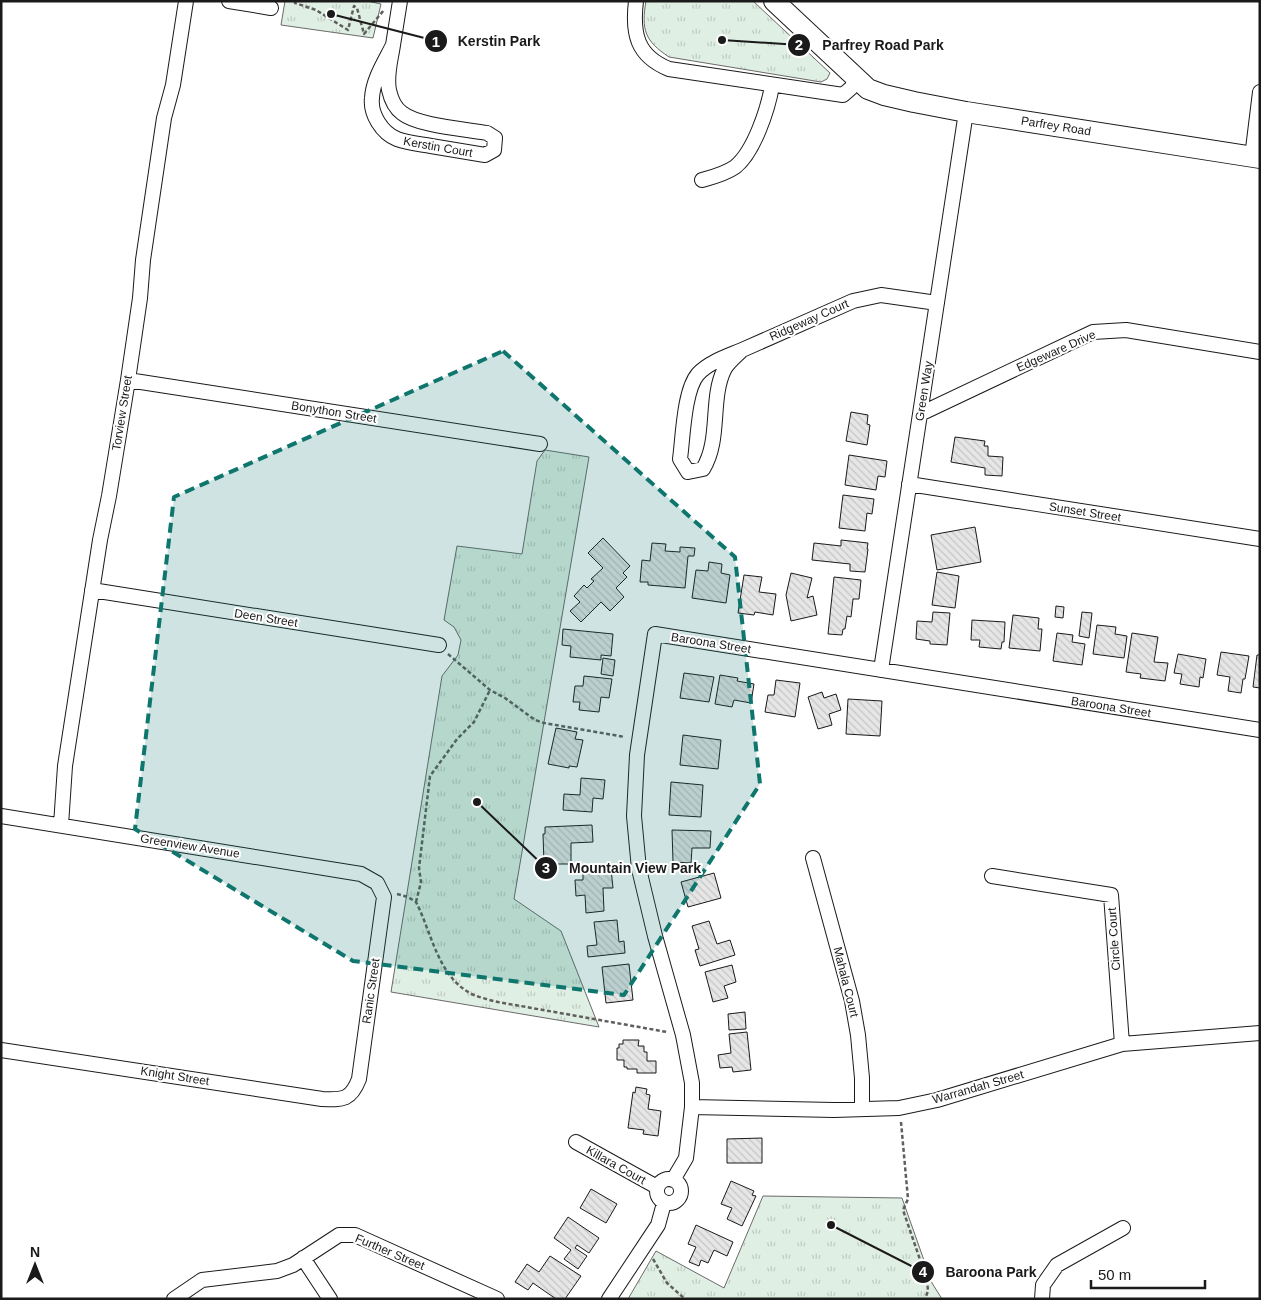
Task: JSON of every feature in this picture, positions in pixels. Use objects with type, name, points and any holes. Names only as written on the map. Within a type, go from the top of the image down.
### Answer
[{"type":"main road","name":"Parfrey Road","points":[[774,1],[868,89],[884,95],[966,112],[1256,157]]},
{"type":"street","name":"Torview Street","points":[[61,825],[65,766],[92,590],[128,380],[164,118],[174,85],[186,1]]},
{"type":"street","points":[[228,1],[270,8]]},
{"type":"street","name":"Kerstin Court","points":[[394,45],[375,84],[372,99],[373,112],[380,126],[397,139],[416,144],[485,155],[494,150],[495,138],[487,133],[411,119],[402,114],[397,108],[392,100],[388,77],[394,45],[400,1]]},
{"type":"street","points":[[636,1],[634,18],[637,38],[644,52],[655,63],[669,69],[772,86],[843,95],[858,78]]},
{"type":"street","points":[[702,180],[719,176],[735,167],[747,153],[765,116],[772,86]]},
{"type":"street","points":[[1256,157],[1260,92]]},
{"type":"street","name":"Green Way","points":[[881,670],[966,112]]},
{"type":"street","name":"Ridgeway Court","points":[[742,350],[724,369],[720,384],[710,458],[703,469],[688,472],[680,459],[689,390],[698,374],[711,364],[742,350],[853,301],[881,295],[937,303]]},
{"type":"street","name":"Edgeware Drive","points":[[920,414],[1093,332],[1126,330],[1260,352]]},
{"type":"street","name":"Bonython Street","points":[[128,380],[540,444]]},
{"type":"street","name":"Sunset Street","points":[[910,484],[1260,539]]},
{"type":"street","name":"Deen Street","points":[[92,590],[439,645]]},
{"type":"street","name":"Baroona Street","points":[[673,1180],[686,1158],[692,1108],[692,1084],[683,1035],[655,936],[639,869],[634,816],[639,739],[655,634],[1260,730]]},
{"type":"street","name":"Greenview Avenue","points":[[1,816],[361,874],[377,883],[384,898]]},
{"type":"street","name":"Mahala Court","points":[[813,858],[852,1001],[859,1044],[862,1109]]},
{"type":"street","name":"Circle Court","points":[[992,876],[1111,895],[1122,1044]]},
{"type":"street","name":"Ranic Street","points":[[348,1097],[355,1090],[359,1079],[384,898]]},
{"type":"street","name":"Warrandah Street","points":[[692,1108],[834,1110],[899,1108],[937,1100],[1122,1044],[1260,1033]]},
{"type":"street","name":"Knight Street","points":[[1,1050],[322,1099],[348,1097]]},
{"type":"street","name":"Killara Court","points":[[576,1142],[657,1187]]},
{"type":"street","points":[[664,1180],[673,1180],[680,1186],[681,1194],[676,1201],[664,1203],[657,1196],[657,1187],[664,1180]]},
{"type":"street","points":[[609,1299],[658,1225],[664,1203]]},
{"type":"street","points":[[1042,1299],[1042,1285],[1057,1265],[1123,1228]]},
{"type":"street","name":"Further Street","points":[[174,1299],[188,1294],[202,1280],[277,1272],[293,1265],[339,1235],[354,1235],[498,1299]]},
{"type":"street","points":[[303,1258],[330,1299]]},
{"type":"path","points":[[295,1],[295,3],[316,10],[348,30],[354,6],[357,8],[364,34],[384,10]]},
{"type":"path","points":[[439,645],[490,690],[505,698],[535,720],[639,739]]},
{"type":"path","points":[[416,902],[421,882],[419,868],[430,776],[457,739],[474,722],[490,690]]},
{"type":"path","points":[[384,898],[397,894],[408,897],[416,902],[445,968],[456,983],[472,994],[515,1005],[683,1035]]},
{"type":"path","points":[[899,1108],[908,1199],[903,1210],[927,1280],[928,1291],[925,1299]]},
{"type":"path","points":[[643,1250],[652,1257],[667,1283],[685,1299]]},
{"type":"highlighted area","points":[[503,351],[735,557],[760,784],[624,995],[353,961],[135,829],[174,497]]},
{"type":"green space","points":[[285,1],[367,1],[381,4],[373,38],[281,25]]},
{"type":"green space","points":[[646,1],[753,1],[830,73],[827,79],[821,82],[669,57],[655,46],[647,34],[644,20]]},
{"type":"green space","points":[[545,450],[589,457],[514,899],[561,931],[599,1027],[391,992],[442,676],[458,655],[461,640],[454,627],[444,620],[457,546],[522,554],[537,461]]},
{"type":"green space","points":[[763,1196],[902,1198],[932,1283],[942,1299],[628,1299],[656,1251],[724,1288]]},
{"type":"building","points":[[851,412],[868,415],[867,424],[870,425],[867,445],[846,441]]},
{"type":"building","points":[[955,437],[985,441],[984,446],[988,446],[988,456],[1003,457],[1002,476],[985,475],[985,468],[951,462]]},
{"type":"building","points":[[849,455],[887,461],[885,477],[878,476],[876,490],[845,485]]},
{"type":"building","points":[[843,495],[874,499],[872,514],[867,513],[865,531],[839,528]]},
{"type":"building","points":[[975,527],[981,562],[937,570],[931,535]]},
{"type":"building","points":[[603,538],[630,566],[623,573],[627,577],[616,588],[624,597],[610,611],[601,602],[581,622],[570,611],[580,602],[574,596],[584,585],[587,588],[594,581],[591,579],[603,568],[588,553]]},
{"type":"building","points":[[841,540],[868,543],[865,572],[850,571],[850,564],[812,560],[814,543],[841,546]]},
{"type":"building","points":[[652,543],[666,544],[665,551],[680,552],[680,547],[695,548],[694,556],[688,556],[685,588],[648,585],[648,582],[640,582],[642,560],[650,561]]},
{"type":"building","points":[[709,562],[722,564],[721,573],[730,575],[726,603],[692,598],[696,570],[708,571]]},
{"type":"building","points":[[937,572],[959,576],[955,608],[932,605]]},
{"type":"building","points":[[791,573],[812,578],[807,598],[813,596],[817,615],[791,621],[786,595]]},
{"type":"building","points":[[744,575],[762,577],[759,592],[776,594],[773,615],[755,612],[754,615],[738,613]]},
{"type":"building","points":[[834,577],[861,580],[859,599],[853,599],[851,617],[847,616],[842,635],[828,634]]},
{"type":"building","points":[[1056,606],[1064,607],[1063,618],[1055,617]]},
{"type":"building","points":[[933,612],[950,613],[947,645],[930,644],[930,641],[916,639],[917,621],[932,622]]},
{"type":"building","points":[[1082,612],[1092,613],[1089,638],[1079,636]]},
{"type":"building","points":[[1013,615],[1039,618],[1038,629],[1042,629],[1040,651],[1009,648]]},
{"type":"building","points":[[972,620],[1005,622],[1004,642],[1002,642],[1001,649],[979,647],[980,640],[971,640]]},
{"type":"building","points":[[1097,625],[1116,627],[1115,634],[1127,636],[1124,658],[1093,654]]},
{"type":"building","points":[[563,629],[613,634],[611,656],[601,655],[601,660],[570,657],[571,646],[562,645]]},
{"type":"building","points":[[1057,633],[1073,635],[1072,642],[1085,644],[1082,665],[1053,661]]},
{"type":"building","points":[[1132,633],[1158,637],[1154,662],[1168,663],[1165,681],[1140,678],[1141,674],[1126,672]]},
{"type":"building","points":[[1221,652],[1249,656],[1241,693],[1228,691],[1230,677],[1217,675]]},
{"type":"building","points":[[1178,654],[1206,659],[1203,678],[1200,677],[1199,687],[1180,684],[1182,674],[1174,673]]},
{"type":"building","points":[[1257,655],[1260,655],[1260,688],[1253,687]]},
{"type":"building","points":[[603,658],[615,660],[613,676],[601,674]]},
{"type":"building","points":[[684,673],[714,677],[709,702],[680,698]]},
{"type":"building","points":[[720,675],[738,678],[737,681],[754,684],[751,703],[734,700],[732,707],[715,704]]},
{"type":"building","points":[[584,676],[612,679],[609,698],[601,697],[599,712],[579,710],[580,702],[573,702],[575,686],[583,686]]},
{"type":"building","points":[[776,680],[800,683],[795,717],[765,712],[768,695],[774,695]]},
{"type":"building","points":[[822,692],[824,698],[836,694],[841,710],[829,714],[832,725],[818,729],[808,697]]},
{"type":"building","points":[[848,699],[882,701],[880,736],[846,734]]},
{"type":"building","points":[[556,728],[577,732],[575,739],[583,740],[577,767],[569,766],[569,768],[548,764]]},
{"type":"building","points":[[683,735],[721,740],[718,769],[680,765]]},
{"type":"building","points":[[581,778],[605,780],[603,799],[593,798],[592,812],[563,810],[564,794],[580,795]]},
{"type":"building","points":[[671,782],[703,785],[701,817],[669,815]]},
{"type":"building","points":[[592,825],[593,842],[571,843],[571,864],[544,864],[543,834],[545,834],[545,827]]},
{"type":"building","points":[[672,830],[711,831],[710,848],[692,848],[691,863],[673,862]]},
{"type":"building","points":[[611,869],[613,888],[603,888],[604,911],[586,913],[585,895],[576,896],[575,880],[583,880],[583,872]]},
{"type":"building","points":[[714,873],[721,898],[688,907],[681,882]]},
{"type":"building","points":[[617,920],[619,942],[624,941],[625,953],[588,957],[587,946],[597,945],[594,922]]},
{"type":"building","points":[[709,921],[717,944],[730,940],[735,955],[700,966],[695,950],[699,949],[692,926]]},
{"type":"building","points":[[629,964],[633,1000],[606,1003],[602,967]]},
{"type":"building","points":[[732,965],[736,982],[724,986],[728,998],[713,1002],[705,972]]},
{"type":"building","points":[[745,1012],[746,1029],[729,1030],[728,1014]]},
{"type":"building","points":[[747,1032],[751,1070],[733,1072],[732,1067],[720,1068],[718,1055],[731,1053],[729,1034]]},
{"type":"building","points":[[623,1040],[639,1040],[638,1046],[644,1046],[644,1052],[647,1052],[647,1061],[656,1061],[656,1073],[637,1073],[637,1069],[627,1069],[627,1067],[624,1067],[624,1060],[617,1060],[617,1048],[619,1048],[619,1044],[623,1044]]},
{"type":"building","points":[[636,1087],[647,1089],[646,1094],[650,1095],[648,1109],[661,1111],[658,1136],[643,1134],[644,1130],[628,1128],[633,1092],[635,1093]]},
{"type":"building","points":[[762,1138],[762,1163],[727,1163],[727,1139]]},
{"type":"building","points":[[731,1181],[754,1191],[752,1195],[756,1196],[742,1226],[727,1219],[732,1208],[721,1204]]},
{"type":"building","points":[[591,1189],[617,1204],[606,1223],[580,1208]]},
{"type":"building","points":[[568,1217],[599,1238],[589,1253],[577,1245],[575,1248],[587,1256],[578,1269],[564,1259],[571,1250],[554,1238]]},
{"type":"building","points":[[696,1225],[733,1242],[727,1256],[714,1250],[708,1263],[701,1260],[699,1266],[689,1262],[696,1247],[688,1244]]},
{"type":"building","points":[[550,1256],[581,1276],[565,1299],[556,1299],[533,1283],[528,1290],[515,1282],[527,1264],[539,1272]]},
{"type":"place","name":"Kerstin Park","points":[[331,14]]},
{"type":"place","name":"Parfrey Road Park","points":[[722,40]]},
{"type":"place","name":"Mountain View Park","points":[[477,802]]},
{"type":"place","name":"Baroona Park","points":[[831,1225]]}]
